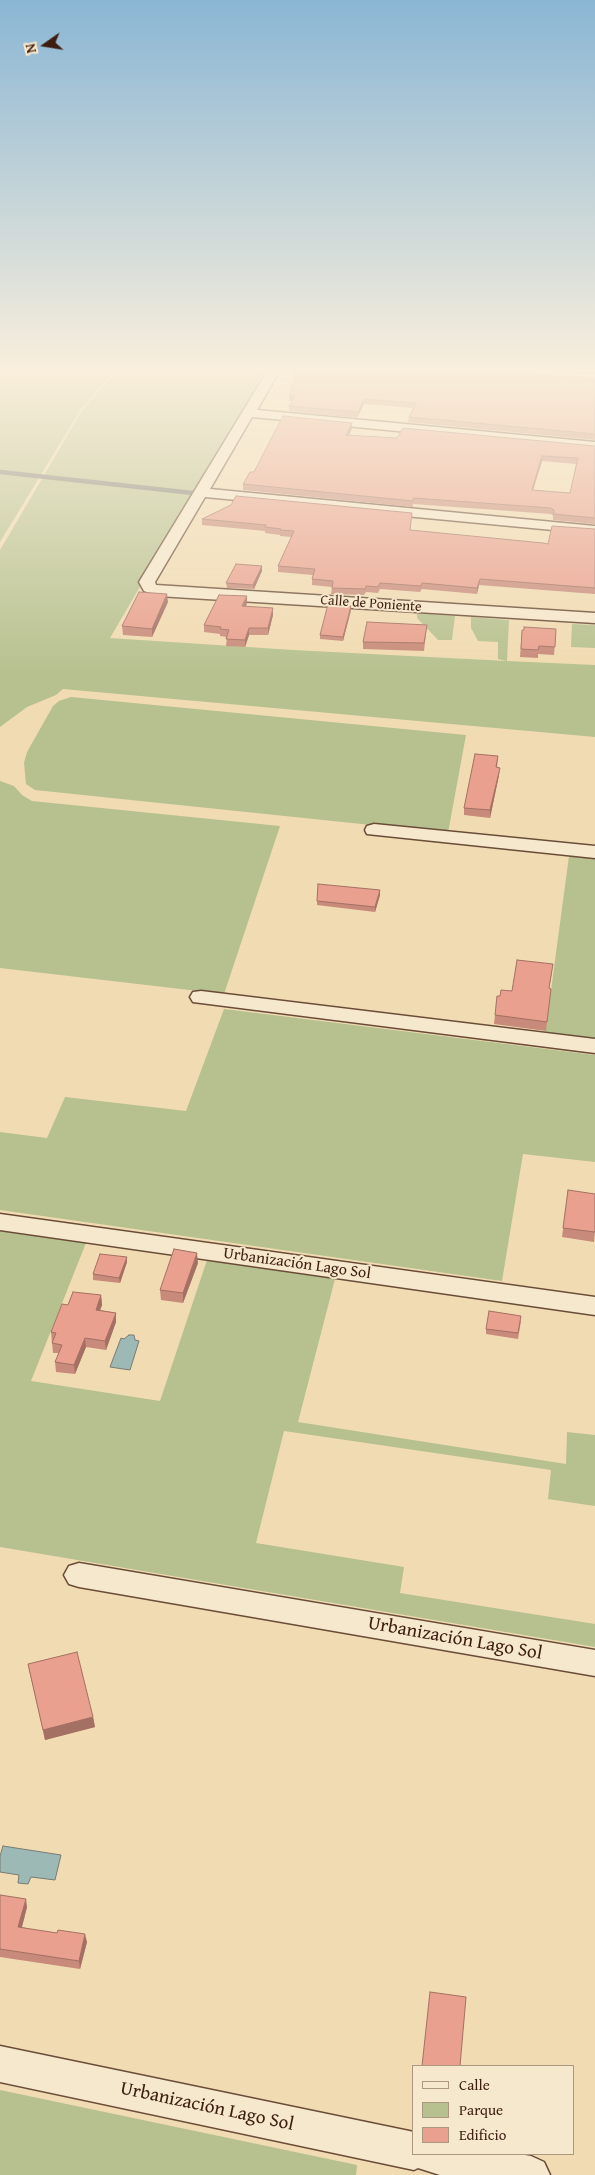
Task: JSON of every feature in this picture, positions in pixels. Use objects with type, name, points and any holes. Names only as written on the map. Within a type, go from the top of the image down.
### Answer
[{"type":"street","points":[[213,472],[201,492],[595,530]]},
{"type":"street","name":"Calle de Poniente","points":[[201,492],[147,582],[149,588],[158,591],[595,618]]},
{"type":"street","points":[[374,830],[595,852]]},
{"type":"street","points":[[202,997],[595,1046]]},
{"type":"street","name":"Urbanización Lago Sol","points":[[0,1222],[595,1306]]},
{"type":"street","name":"Urbanización Lago Sol","points":[[79,1575],[595,1663]]},
{"type":"street","name":"Urbanización Lago Sol","points":[[0,2064],[412,2151]]},
{"type":"street","points":[[434,2155],[531,2175]]},
{"type":"green space","points":[[0,472],[43,472],[0,542]]},
{"type":"green space","points":[[46,472],[208,472],[110,638],[293,650],[595,665],[595,737],[63,689],[56,695],[27,707],[0,727],[0,550]]},
{"type":"green space","points":[[417,613],[455,616],[452,640],[438,640],[417,618]]},
{"type":"green space","points":[[471,617],[509,620],[507,661],[498,659],[498,642],[478,641],[471,628]]},
{"type":"green space","points":[[572,624],[595,625],[595,648],[571,647]]},
{"type":"green space","points":[[71,697],[466,735],[448,833],[35,790],[26,784],[24,763],[27,752],[53,706],[59,701]]},
{"type":"green space","points":[[0,781],[14,786],[22,795],[32,801],[280,826],[224,994],[0,968]]},
{"type":"green space","points":[[569,856],[595,859],[595,1041],[545,1035]]},
{"type":"green space","points":[[224,1009],[595,1055],[595,1162],[523,1154],[502,1281],[0,1210],[0,1132],[47,1138],[65,1097],[186,1111]]},
{"type":"green space","points":[[0,1231],[86,1243],[31,1381],[160,1401],[207,1260],[335,1279],[298,1422],[566,1464],[567,1432],[595,1435],[595,1506],[548,1499],[551,1470],[284,1431],[256,1543],[404,1567],[400,1593],[595,1624],[595,1647],[0,1547]]},
{"type":"green space","points":[[0,2090],[357,2165],[356,2175],[0,2175]]},
{"type":"water","points":[[129,1335],[134,1335],[135,1340],[139,1341],[130,1370],[110,1367],[121,1338],[124,1339]]},
{"type":"water","points":[[3,1846],[61,1855],[55,1880],[31,1877],[28,1884],[18,1883],[19,1875],[0,1872],[0,1856]]},
{"type":"building","points":[[250,472],[537,472],[532,490],[570,493],[575,472],[595,472],[595,518],[554,514],[554,510],[551,508],[413,498],[413,501],[243,484]]},
{"type":"building","points":[[236,496],[412,513],[410,530],[548,544],[552,526],[595,529],[595,588],[480,579],[477,588],[422,583],[421,586],[380,583],[378,587],[366,586],[365,589],[332,588],[333,581],[312,579],[315,569],[278,566],[294,531],[265,527],[266,525],[202,519],[231,505]]},
{"type":"building","points":[[236,564],[262,566],[253,585],[226,583]]},
{"type":"building","points":[[139,592],[167,594],[152,629],[122,626]]},
{"type":"building","points":[[219,595],[247,596],[242,606],[273,608],[268,628],[249,628],[245,640],[226,639],[229,630],[204,625]]},
{"type":"building","points":[[328,604],[351,606],[343,637],[320,635]]},
{"type":"building","points":[[367,622],[427,625],[424,643],[363,642]]},
{"type":"building","points":[[524,627],[556,629],[555,647],[539,646],[538,650],[521,649],[522,630],[524,630]]},
{"type":"building","points":[[475,754],[498,756],[496,767],[500,768],[490,810],[464,808]]},
{"type":"building","points":[[318,884],[380,890],[375,907],[317,901]]},
{"type":"building","points":[[517,960],[553,964],[549,988],[551,989],[547,1022],[495,1015],[497,996],[500,996],[501,990],[512,991]]},
{"type":"building","points":[[568,1190],[595,1194],[595,1232],[563,1228]]},
{"type":"building","points":[[174,1249],[197,1253],[183,1293],[160,1290]]},
{"type":"building","points":[[100,1254],[127,1257],[119,1278],[93,1274]]},
{"type":"building","points":[[73,1292],[101,1295],[96,1310],[116,1313],[105,1341],[85,1338],[74,1365],[55,1362],[62,1345],[52,1343],[56,1333],[51,1332],[62,1304],[68,1305]]},
{"type":"building","points":[[489,1311],[521,1316],[518,1333],[486,1329]]},
{"type":"building","points":[[77,1652],[93,1717],[43,1730],[28,1664]]},
{"type":"building","points":[[0,1895],[26,1899],[18,1927],[57,1933],[58,1930],[85,1934],[79,1961],[0,1949]]},
{"type":"building","points":[[430,1992],[466,1997],[460,2065],[422,2065]]},
{"type":"waterway","points":[[0,472],[202,494]]}]
